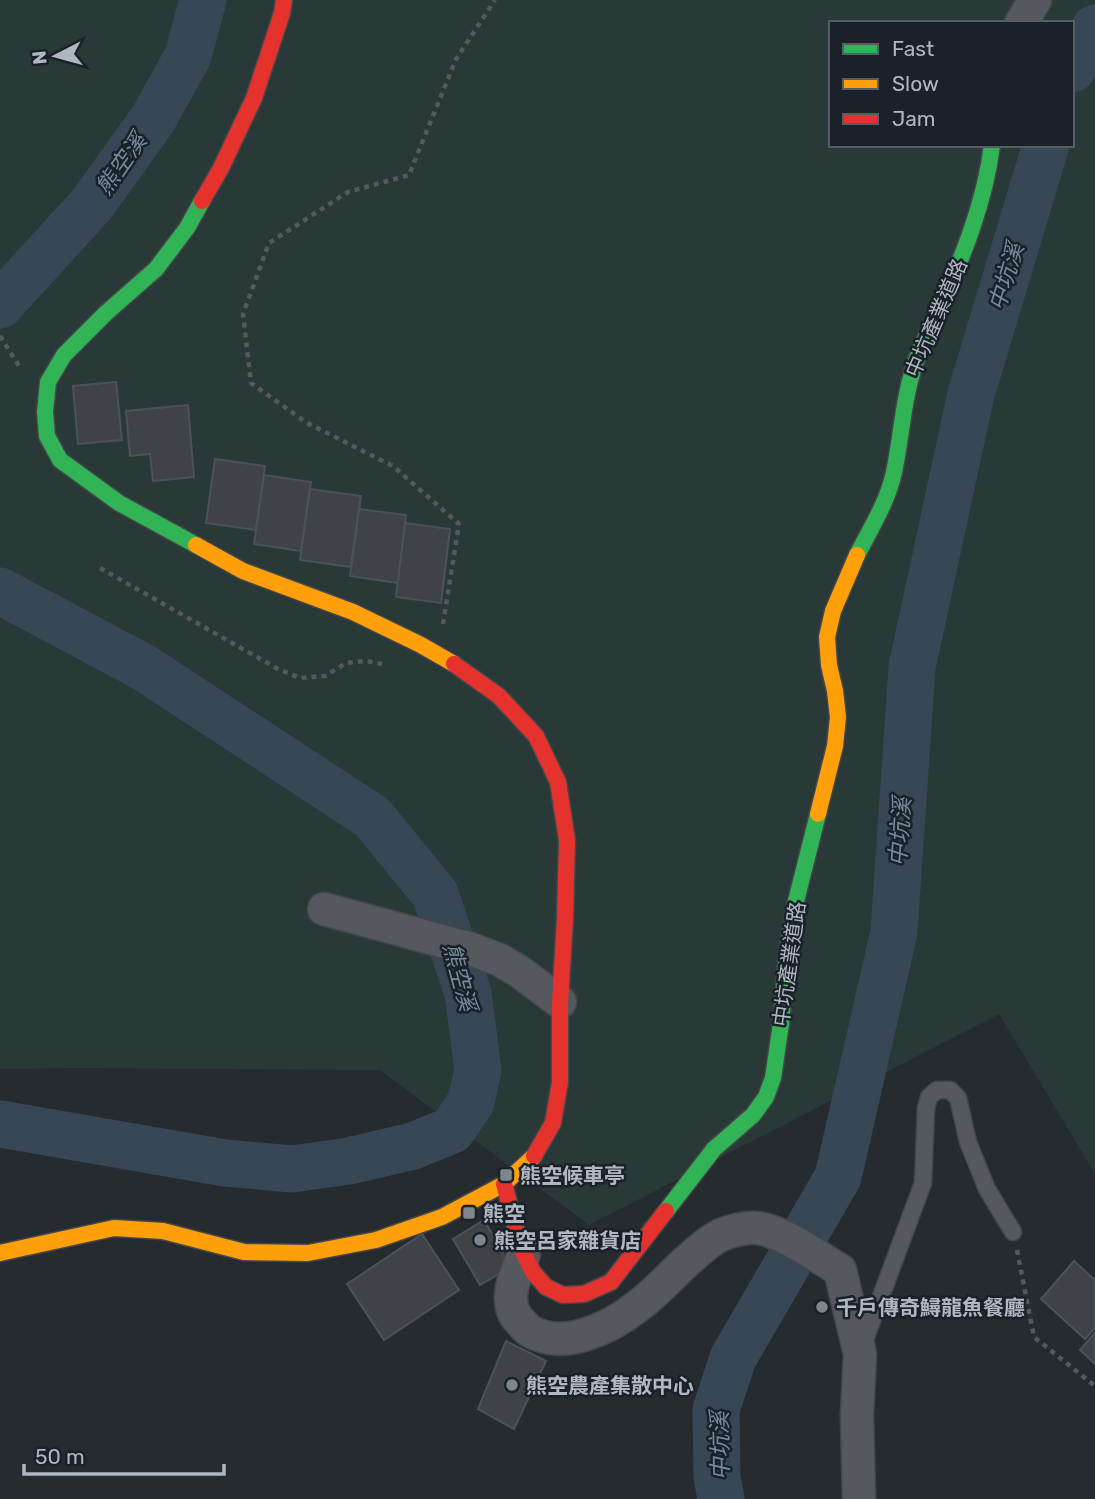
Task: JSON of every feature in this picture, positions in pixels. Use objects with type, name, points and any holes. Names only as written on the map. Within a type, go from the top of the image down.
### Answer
[{"type":"street","points":[[0,1253],[114,1228],[163,1231],[244,1252],[308,1253],[376,1240],[442,1217],[504,1184],[533,1157],[553,1123],[560,1082],[560,1002],[567,840],[558,782],[536,736],[499,696],[463,669],[421,645],[353,612],[243,571],[119,503],[60,460],[47,436],[45,412],[48,382],[64,355],[156,269],[187,228],[221,168],[254,98],[284,0]]},
{"type":"street","points":[[1022,21],[1035,0]]},
{"type":"street","name":"中坑產業道路","points":[[504,1184],[524,1254],[538,1279],[553,1292],[574,1297],[595,1291],[611,1282],[714,1149],[753,1115],[766,1097],[773,1078],[794,909],[835,746],[838,717],[827,637],[833,611],[848,573],[887,495],[894,472],[908,384],[974,223],[992,147]]},
{"type":"street","points":[[324,909],[471,949],[500,960],[560,1002]]},
{"type":"street","points":[[524,1254],[514,1277],[511,1296],[515,1315],[529,1331],[553,1339],[574,1337],[606,1327],[639,1306],[715,1238],[730,1231],[753,1227],[774,1231],[840,1270],[860,1354],[857,1415],[859,1499]]},
{"type":"lane","points":[[860,1354],[923,1183],[926,1108],[929,1097],[937,1090],[950,1090],[958,1098],[968,1142],[987,1189],[1013,1232]]},
{"type":"path","points":[[421,645],[444,623],[459,524],[393,466],[307,423],[251,383],[243,314],[269,243],[348,192],[409,175],[456,59],[495,0]]},
{"type":"path","points":[[0,336],[15,358]]},
{"type":"path","points":[[100,568],[278,669],[300,678],[325,676],[346,663],[366,661],[392,665]]},
{"type":"path","points":[[1013,1232],[1034,1337],[1095,1386]]},
{"type":"shaded area","points":[[0,0],[1095,0],[1095,1174],[999,1014],[589,1225],[380,1070],[0,1069]]},
{"type":"building","points":[[116,382],[122,440],[78,444],[73,386]]},
{"type":"building","points":[[188,405],[194,477],[153,481],[150,454],[130,456],[126,411]]},
{"type":"building","points":[[215,459],[265,466],[256,530],[206,523]]},
{"type":"building","points":[[264,475],[311,482],[301,551],[254,544]]},
{"type":"building","points":[[310,489],[361,496],[351,567],[300,560]]},
{"type":"building","points":[[359,509],[406,515],[398,583],[350,576]]},
{"type":"building","points":[[405,523],[450,529],[441,603],[396,597]]},
{"type":"building","points":[[484,1220],[511,1267],[480,1285],[453,1239]]},
{"type":"building","points":[[422,1234],[459,1290],[384,1340],[347,1284]]},
{"type":"building","points":[[1074,1261],[1095,1280],[1095,1328],[1085,1339],[1041,1299]]},
{"type":"building","points":[[1095,1333],[1095,1364],[1080,1350]]},
{"type":"building","name":"熊空農產集散中心","points":[[506,1341],[546,1361],[514,1429],[478,1409]]},
{"type":"waterway","name":"熊空溪","points":[[0,305],[92,204],[153,119],[188,56],[203,0]]},
{"type":"waterway","name":"中坑溪","points":[[1074,65],[1095,28]]},
{"type":"waterway","name":"中坑溪","points":[[721,1499],[717,1477],[716,1410],[733,1358],[838,1177],[894,932],[912,667],[971,394],[1045,147]]},
{"type":"waterway","name":"熊空溪","points":[[0,591],[143,667],[372,817],[435,894],[468,993],[478,1070],[471,1102],[452,1130],[413,1146],[349,1161],[292,1169],[225,1163],[0,1124]]},
{"type":"traffic: fast","points":[[857,555],[888,493],[912,375],[921,348],[965,249],[984,187],[992,147]]},
{"type":"traffic: fast","points":[[196,545],[119,503],[60,460],[47,436],[45,412],[48,382],[64,355],[156,269],[187,228],[202,201]]},
{"type":"traffic: fast","points":[[666,1211],[714,1149],[753,1115],[766,1097],[773,1078],[794,909],[818,814]]},
{"type":"traffic: slow","points":[[196,545],[243,571],[353,612],[454,664]]},
{"type":"traffic: slow","points":[[818,814],[835,746],[838,717],[827,637],[833,611],[857,555]]},
{"type":"traffic: slow","points":[[0,1253],[114,1228],[163,1231],[244,1252],[308,1253],[376,1240],[442,1217],[504,1184],[534,1156]]},
{"type":"traffic: jam","points":[[202,201],[254,98],[284,0]]},
{"type":"traffic: jam","points":[[454,664],[499,696],[536,736],[558,782],[567,840],[560,1002],[560,1082],[553,1123],[534,1156]]},
{"type":"traffic: jam","points":[[504,1184],[523,1252],[533,1272],[546,1287],[563,1295],[584,1294],[611,1282],[666,1211]]},
{"type":"place","name":"熊空候車亭","points":[[506,1175]]},
{"type":"place","name":"熊空","points":[[469,1213]]},
{"type":"place","name":"熊空呂家雜貨店","points":[[480,1240]]},
{"type":"place","name":"千戶傳奇鱘龍魚餐廳","points":[[822,1307]]},
{"type":"place","name":"熊空農產集散中心","points":[[512,1385]]}]
